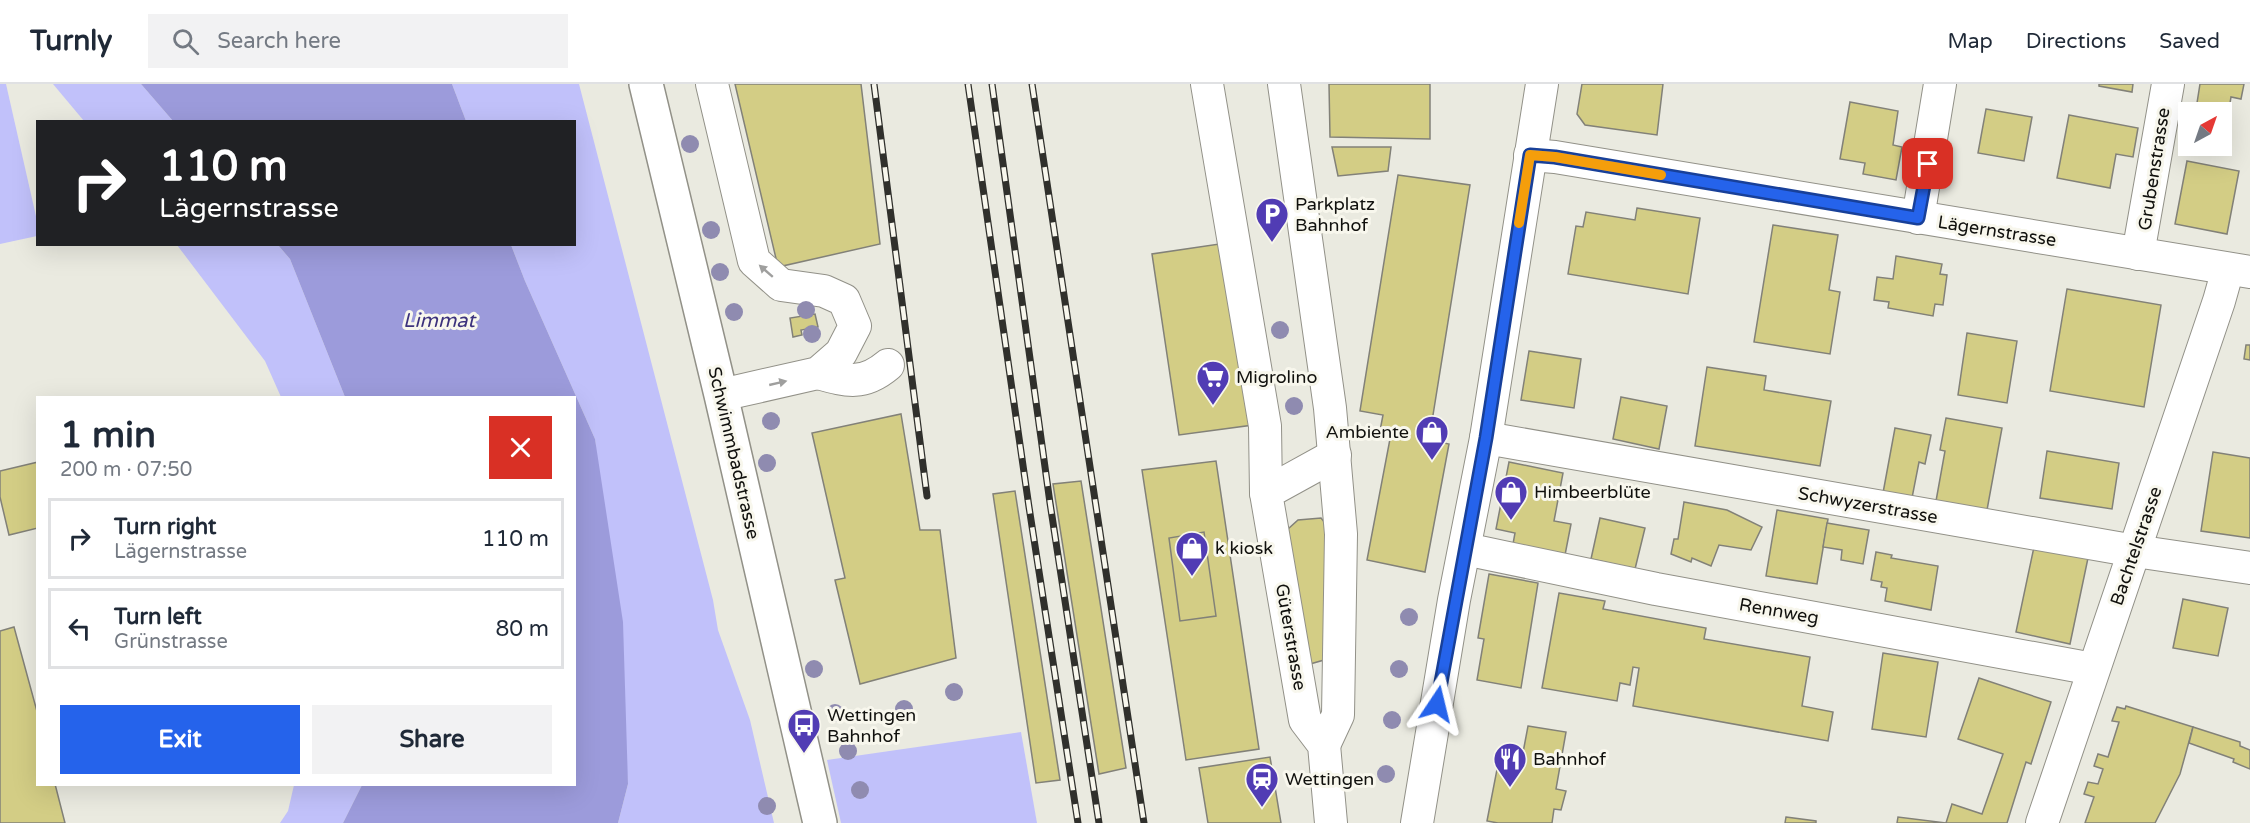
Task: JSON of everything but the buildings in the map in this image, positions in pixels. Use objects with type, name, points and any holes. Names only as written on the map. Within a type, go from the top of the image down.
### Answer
[{"type":"main road","name":"Schwimmbadstrasse","points":[[646,84],[820,823]]},
{"type":"street","points":[[712,84],[753,261],[781,285],[824,291],[844,300],[855,326],[841,353],[818,374]]},
{"type":"street","name":"Güterstrasse","points":[[1207,84],[1265,426],[1266,493],[1305,720],[1324,745]]},
{"type":"street","points":[[1284,84],[1335,455],[1341,534],[1339,705],[1338,715],[1324,745],[1331,823]]},
{"type":"street","points":[[1417,823],[1486,438],[1542,84]]},
{"type":"street","points":[[1918,218],[1940,84]]},
{"type":"street","name":"Grubenstrasse","points":[[2138,254],[2168,84]]},
{"type":"street","name":"Lägernstrasse","points":[[1530,155],[1555,157],[2239,271]]},
{"type":"street","name":"Bachtelstrasse","points":[[2042,823],[2219,301],[2239,271]]},
{"type":"street","points":[[721,395],[818,374],[850,382],[875,376],[888,365]]},
{"type":"street","name":"Schwyzerstrasse","points":[[1486,438],[2135,551],[2250,568]]},
{"type":"street","points":[[1266,493],[1335,455]]},
{"type":"street","name":"Rennweg","points":[[1465,549],[1656,589],[2093,669]]},
{"type":"shaded area","points":[[0,84],[6,84],[36,216],[36,236],[0,244]]},
{"type":"shaded area","points":[[53,84],[141,84],[172,120],[83,120]]},
{"type":"shaded area","points":[[452,84],[579,84],[713,600],[718,630],[750,720],[774,823],[618,823],[628,784],[595,439],[511,246],[576,246],[576,120],[466,120]]},
{"type":"shaded area","points":[[178,246],[279,246],[290,259],[345,396],[281,396],[265,361]]},
{"type":"shaded area","points":[[1021,732],[1037,823],[841,823],[827,760]]},
{"type":"shaded area","points":[[294,786],[362,786],[343,823],[280,823],[288,811]]},
{"type":"water","points":[[141,84],[452,84],[466,120],[172,120]]},
{"type":"water","name":"Limmat","points":[[279,246],[511,246],[576,396],[345,396],[290,259]]},
{"type":"water","name":"Limmat","points":[[576,396],[595,439],[623,622],[628,784],[618,823],[343,823],[362,786],[576,786]]},
{"type":"railway","points":[[874,84],[927,496]]},
{"type":"railway","points":[[968,84],[1029,507],[1078,823]]},
{"type":"railway","points":[[992,84],[1050,503],[1099,823]]},
{"type":"railway","points":[[1032,84],[1144,823]]},
{"type":"slow traffic","points":[[1519,223],[1530,155],[1661,175]]},
{"type":"place","name":"Parkplatz Bahnhof","points":[[1272,243]]},
{"type":"place","name":"Migrolino","points":[[1213,406]]},
{"type":"place","name":"Ambiente","points":[[1432,461]]},
{"type":"place","name":"Himbeerblüte","points":[[1511,521]]},
{"type":"place","name":"k kiosk","points":[[1192,577]]},
{"type":"place","name":"Wettingen Bahnhof","points":[[804,754]]},
{"type":"place","name":"Bahnhof","points":[[1510,788]]},
{"type":"place","name":"Wettingen","points":[[1262,808]]},
{"type":"route","points":[[1437,704],[1486,438],[1530,155],[1555,157],[1918,218],[1928,164]]}]
